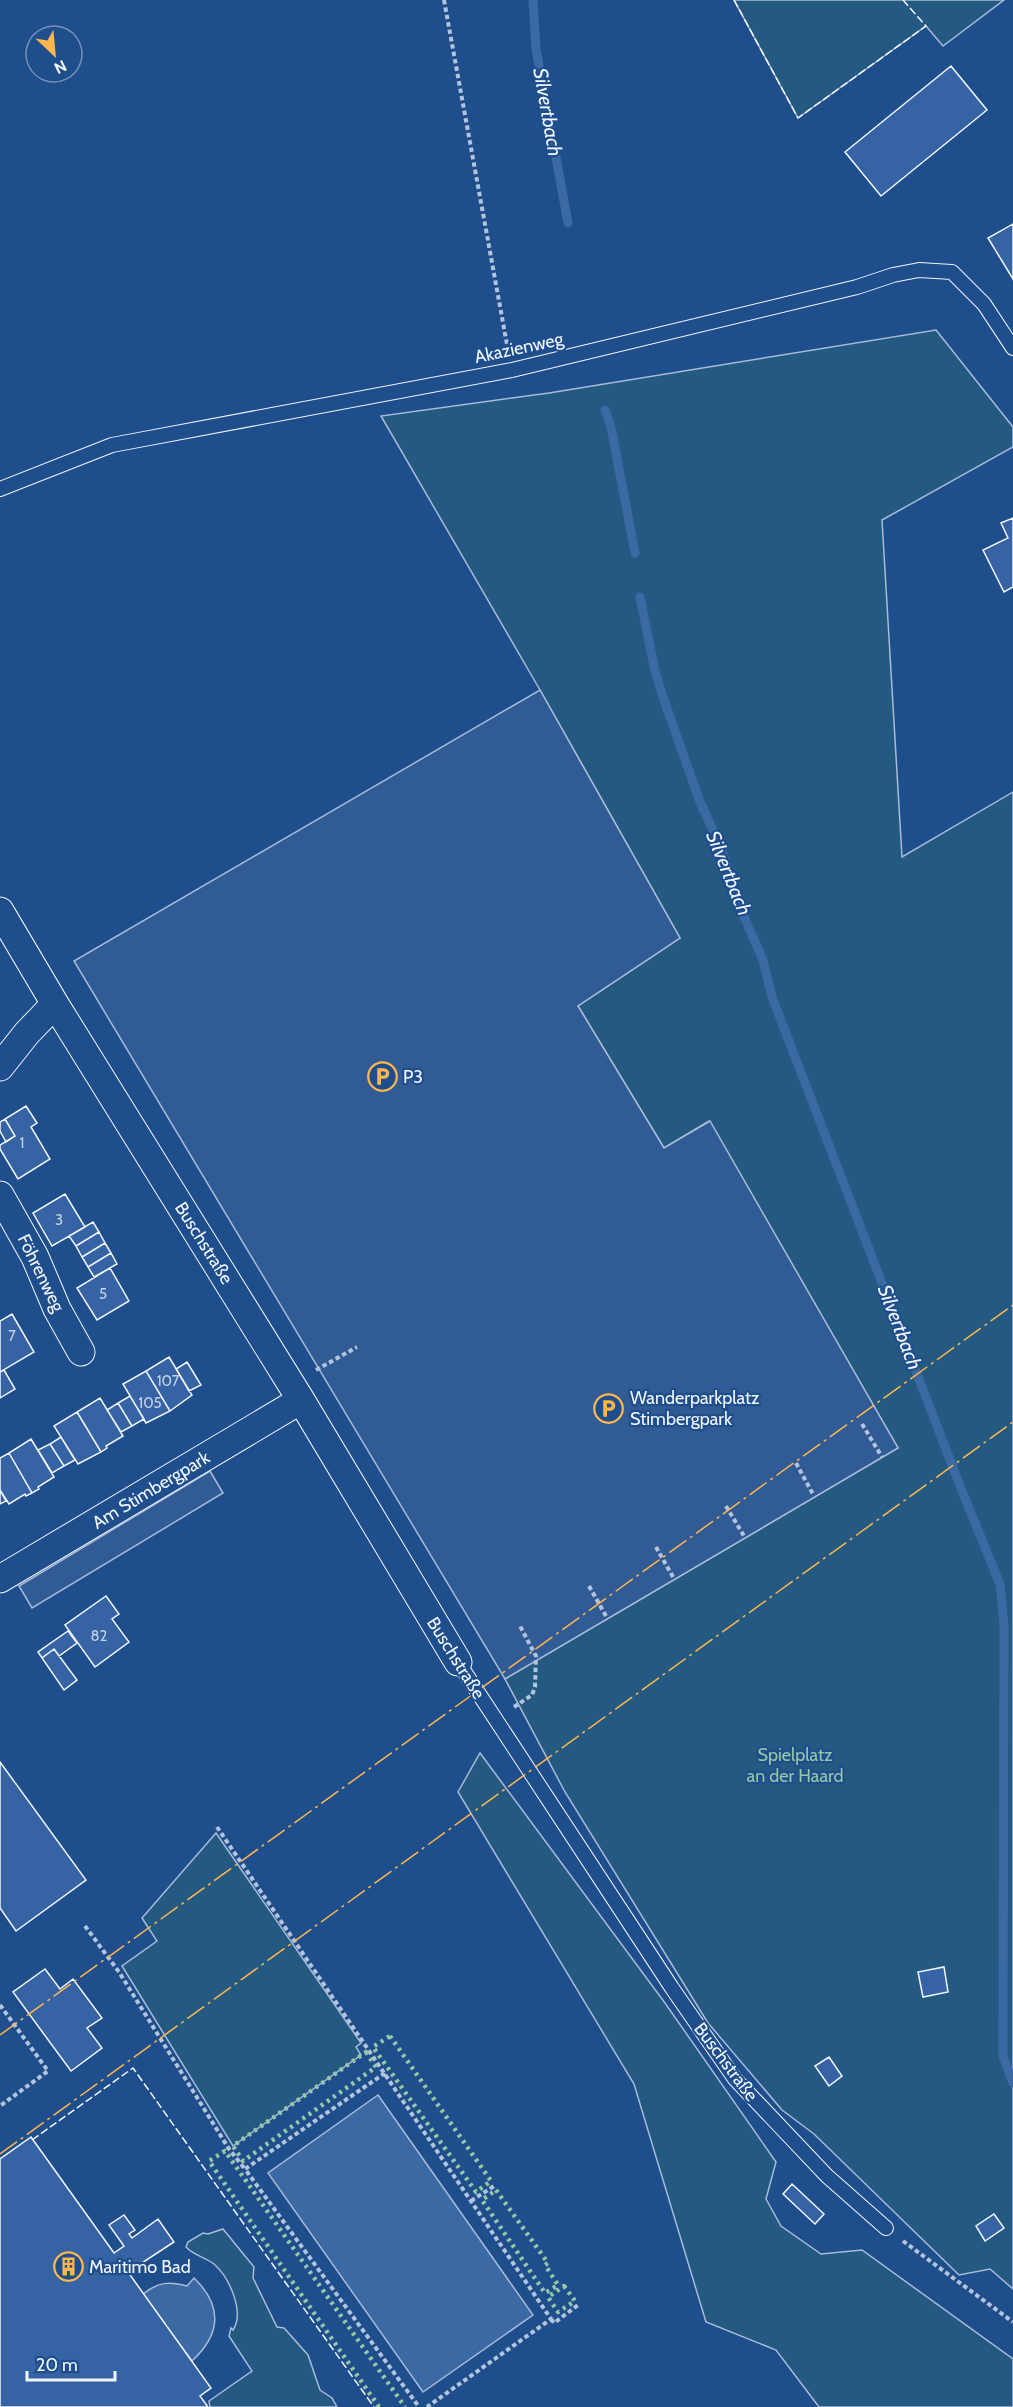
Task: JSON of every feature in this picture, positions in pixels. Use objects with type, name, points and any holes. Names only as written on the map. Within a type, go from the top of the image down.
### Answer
[{"type":"street","name":"Buschstraße","points":[[0,911],[54,1004],[296,1392],[458,1662]]},
{"type":"street","points":[[0,1067],[54,1004]]},
{"type":"street","name":"Föhrenweg","points":[[0,1195],[35,1257],[57,1309],[81,1352]]},
{"type":"street","name":"Am Stimbergpark","points":[[0,1579],[296,1392]]},
{"type":"lane","name":"Akazienweg","points":[[0,489],[112,445],[512,370],[919,270],[952,272],[984,304],[1013,348]]},
{"type":"lane","name":"Buschstraße","points":[[458,1662],[735,2079],[827,2176],[886,2228]]},
{"type":"path","points":[[444,0],[512,370]]},
{"type":"path","points":[[296,1392],[357,1347]]},
{"type":"path","points":[[862,1424],[882,1458]]},
{"type":"path","points":[[796,1463],[813,1496]]},
{"type":"path","points":[[726,1506],[744,1536]]},
{"type":"path","points":[[656,1547],[673,1577]]},
{"type":"path","points":[[589,1586],[606,1616]]},
{"type":"path","points":[[495,1720],[532,1695],[535,1687],[536,1656],[520,1626]]},
{"type":"path","points":[[217,1827],[554,2323],[578,2305]]},
{"type":"path","points":[[85,1926],[118,1972],[229,2149],[419,2407]]},
{"type":"path","points":[[0,2005],[48,2072],[0,2106]]},
{"type":"path","points":[[245,2169],[385,2073]]},
{"type":"path","points":[[471,2201],[494,2186]]},
{"type":"path","points":[[886,2228],[1013,2322]]},
{"type":"path","points":[[427,2407],[551,2319]]},
{"type":"green space","points":[[734,0],[1004,0],[943,46],[926,26],[798,118]]},
{"type":"green space","name":"Spielplatz an der Haard","points":[[936,330],[1013,427],[1013,447],[882,520],[902,857],[1013,792],[1013,2289],[990,2269],[959,2275],[814,2134],[782,2110],[708,2023],[565,1792],[505,1679],[898,1448],[709,1121],[664,1148],[578,1006],[680,938],[381,416],[549,393]]},
{"type":"green space","points":[[480,1753],[665,2003],[776,2162],[766,2199],[781,2226],[821,2254],[862,2250],[1013,2359],[1013,2407],[819,2407],[776,2350],[706,2322],[634,2084],[458,1792]]},
{"type":"green space","points":[[216,1833],[361,2043],[356,2047],[361,2055],[233,2146],[122,1966],[157,1941],[142,1918]]},
{"type":"green space","points":[[223,2229],[254,2267],[253,2278],[277,2327],[284,2328],[308,2355],[320,2390],[332,2398],[337,2407],[210,2407],[209,2401],[252,2371],[229,2336],[231,2328],[233,2330],[236,2323],[237,2314],[230,2286],[214,2264],[186,2247],[188,2242],[203,2233],[208,2234]]},
{"type":"shaded area","points":[[540,690],[680,938],[578,1006],[664,1148],[710,1121],[898,1448],[505,1679],[74,961]]},
{"type":"shaded area","points":[[210,1471],[223,1493],[32,1608],[19,1586]]},
{"type":"shaded area","points":[[378,2095],[533,2315],[423,2392],[268,2173]]},
{"type":"shaded area","points":[[194,2278],[210,2299],[215,2320],[209,2341],[192,2361],[143,2294],[164,2284],[175,2283],[187,2286]]},
{"type":"building","points":[[951,66],[987,110],[881,196],[845,152]]},
{"type":"building","points":[[1013,224],[1013,279],[988,238]]},
{"type":"building","points":[[1013,518],[1013,587],[1004,592],[983,550],[1008,538],[1001,523]]},
{"type":"building","points":[[26,1106],[37,1123],[31,1127],[50,1159],[18,1179],[0,1149],[0,1145],[15,1136],[5,1119]]},
{"type":"building","points":[[5,1119],[15,1136],[6,1142],[0,1131],[0,1122]]},
{"type":"building","points":[[65,1194],[85,1227],[52,1246],[33,1213]]},
{"type":"building","points":[[93,1222],[99,1232],[76,1246],[69,1236]]},
{"type":"building","points":[[99,1232],[105,1243],[82,1257],[76,1246]]},
{"type":"building","points":[[105,1243],[111,1253],[88,1267],[82,1257]]},
{"type":"building","points":[[111,1253],[117,1264],[94,1277],[88,1267]]},
{"type":"building","points":[[110,1268],[129,1301],[97,1320],[77,1288]]},
{"type":"building","points":[[12,1314],[34,1352],[0,1372],[0,1321]]},
{"type":"building","points":[[169,1357],[192,1395],[170,1411],[146,1371]]},
{"type":"building","points":[[187,1362],[201,1385],[189,1391],[176,1369]]},
{"type":"building","points":[[4,1370],[15,1389],[0,1398],[0,1372]]},
{"type":"building","points":[[146,1371],[170,1411],[146,1423],[123,1384]]},
{"type":"building","points":[[130,1396],[144,1419],[132,1426],[118,1403]]},
{"type":"building","points":[[100,1398],[123,1436],[106,1446],[107,1448],[101,1452],[77,1412]]},
{"type":"building","points":[[118,1403],[132,1426],[121,1432],[107,1410]]},
{"type":"building","points":[[77,1412],[101,1452],[78,1464],[54,1426]]},
{"type":"building","points":[[61,1437],[75,1460],[64,1466],[50,1444]]},
{"type":"building","points":[[31,1439],[54,1477],[32,1493],[9,1453]]},
{"type":"building","points":[[50,1444],[64,1466],[52,1473],[38,1450]]},
{"type":"building","points":[[9,1453],[32,1493],[26,1496],[25,1494],[9,1504],[0,1490],[0,1458]]},
{"type":"building","points":[[0,1490],[6,1501],[0,1504]]},
{"type":"building","points":[[106,1596],[119,1614],[112,1619],[129,1642],[95,1667],[65,1625]]},
{"type":"building","points":[[68,1631],[77,1643],[59,1656],[54,1649],[42,1658],[38,1652]]},
{"type":"building","points":[[54,1649],[77,1680],[64,1690],[42,1658]]},
{"type":"building","points":[[0,1762],[86,1880],[16,1931],[0,1908]]},
{"type":"building","points":[[944,1967],[948,1992],[923,1997],[918,1972]]},
{"type":"building","points":[[45,1969],[60,1989],[73,1979],[102,2018],[87,2028],[102,2048],[71,2071],[13,1992]]},
{"type":"building","points":[[829,2057],[842,2076],[829,2086],[815,2066]]},
{"type":"building","name":"Maritimo Bad","points":[[31,2137],[114,2253],[124,2246],[109,2225],[124,2215],[135,2230],[129,2234],[132,2238],[158,2219],[174,2242],[128,2272],[211,2388],[200,2396],[208,2407],[0,2407],[0,2159]]},
{"type":"building","points":[[792,2184],[824,2214],[815,2224],[783,2194]]},
{"type":"building","points":[[994,2214],[1004,2228],[985,2241],[976,2226]]},
{"type":"waterway","name":"Silvertbach","points":[[533,0],[536,49],[568,223]]},
{"type":"waterway","name":"Silvertbach","points":[[605,410],[611,427],[635,553]]},
{"type":"waterway","name":"Silvertbach","points":[[640,597],[655,671],[700,802],[720,845],[741,910],[763,960],[772,997],[1000,1584],[1004,1624],[1003,2056],[1013,2083]]},
{"type":"hedge","points":[[390,2036],[491,2181],[476,2192],[373,2047],[390,2036]]},
{"type":"hedge","points":[[366,2052],[376,2067],[243,2161],[233,2146],[366,2052]]},
{"type":"hedge","points":[[379,2407],[209,2161],[225,2151],[405,2407]]},
{"type":"hedge","points":[[496,2190],[548,2263],[545,2265],[558,2285],[545,2293],[482,2200],[496,2190]]},
{"type":"hedge","points":[[564,2286],[575,2301],[558,2312],[548,2297],[564,2286]]},
{"type":"fence","points":[[734,0],[798,118],[926,26],[903,0]]},
{"type":"fence","points":[[32,2140],[133,2068],[374,2407]]},
{"type":"power","points":[[0,2035],[1013,1305]]},
{"type":"power","points":[[0,2154],[1013,1422]]},
{"type":"place","name":"P3","points":[[382,1077]]},
{"type":"place","name":"Wanderparkplatz Stimbergpark","points":[[609,1408]]},
{"type":"place","name":"Maritimo Bad","points":[[68,2267]]}]
